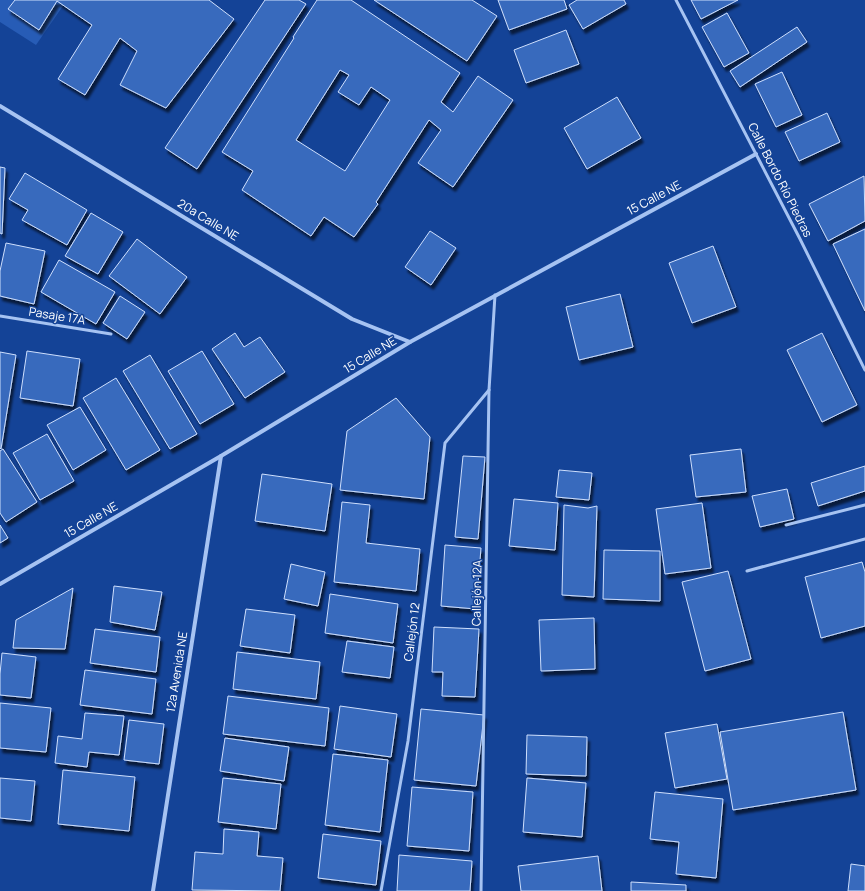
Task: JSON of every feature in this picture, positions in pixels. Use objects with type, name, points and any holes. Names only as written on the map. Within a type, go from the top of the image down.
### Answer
[{"type":"street","name":"20a Calle NE","points":[[0,106],[352,319],[410,342]]},
{"type":"street","name":"15 Calle NE","points":[[0,584],[221,456],[410,342],[495,294],[756,154]]},
{"type":"street","name":"12a Avenida NE","points":[[153,891],[221,456]]},
{"type":"lane","name":"Calle Bordo Río Piedras","points":[[676,0],[800,239],[865,370]]},
{"type":"lane","name":"Callejón 12A","points":[[481,891],[489,390],[495,294]]},
{"type":"lane","name":"Pasaje 17A","points":[[0,316],[111,334]]},
{"type":"lane","name":"Callejón 12","points":[[380,891],[408,741],[445,443],[489,390]]},
{"type":"lane","points":[[786,525],[865,505]]},
{"type":"lane","points":[[747,571],[865,539]]},
{"type":"shaded area","points":[[0,0],[67,0],[36,45],[0,22]]},
{"type":"building","points":[[15,0],[209,0],[234,19],[166,108],[120,85],[137,51],[120,38],[85,95],[58,79],[92,25],[57,1],[39,30],[8,9]]},
{"type":"building","points":[[265,0],[299,0],[306,4],[197,169],[165,148]]},
{"type":"building","points":[[317,0],[351,0],[460,73],[441,102],[453,112],[478,76],[513,100],[453,187],[418,163],[441,130],[429,120],[376,202],[378,204],[354,237],[324,217],[311,236],[242,190],[253,171],[222,152],[294,38],[293,37]],"holes":[[[340,70],[349,75],[338,92],[359,105],[371,87],[390,100],[345,171],[296,140]]]},
{"type":"building","points":[[374,0],[472,0],[497,16],[467,61]]},
{"type":"building","points":[[498,0],[564,0],[567,9],[509,30]]},
{"type":"building","points":[[577,0],[624,0],[626,4],[583,29],[569,5]]},
{"type":"building","points":[[691,0],[738,0],[701,19]]},
{"type":"building","points":[[727,13],[749,53],[724,67],[702,27]]},
{"type":"building","points":[[797,27],[807,42],[740,87],[730,71]]},
{"type":"building","points":[[566,30],[579,64],[526,83],[514,50]]},
{"type":"building","points":[[782,72],[802,115],[776,127],[755,84]]},
{"type":"building","points":[[617,97],[641,138],[587,169],[564,128]]},
{"type":"building","points":[[827,113],[840,142],[799,161],[785,132]]},
{"type":"building","points":[[0,167],[5,168],[2,234],[0,233]]},
{"type":"building","points":[[25,173],[87,210],[67,245],[22,220],[28,210],[9,199]]},
{"type":"building","points":[[864,176],[865,221],[828,241],[809,204]]},
{"type":"building","points":[[91,213],[123,232],[98,274],[65,256]]},
{"type":"building","points":[[865,229],[865,311],[833,244]]},
{"type":"building","points":[[430,231],[456,248],[431,285],[405,267]]},
{"type":"building","points":[[137,239],[187,277],[160,314],[109,276]]},
{"type":"building","points":[[6,243],[45,251],[34,304],[0,296],[0,271]]},
{"type":"building","points":[[713,246],[736,307],[692,323],[669,263]]},
{"type":"building","points":[[59,260],[115,292],[96,324],[41,292]]},
{"type":"building","points":[[620,294],[633,347],[579,360],[566,307]]},
{"type":"building","points":[[120,296],[145,312],[127,339],[103,323]]},
{"type":"building","points":[[235,333],[244,347],[260,337],[285,372],[245,398],[212,349]]},
{"type":"building","points":[[822,333],[857,405],[822,422],[787,350]]},
{"type":"building","points":[[27,351],[80,359],[73,406],[20,398]]},
{"type":"building","points":[[202,351],[234,404],[200,424],[168,371]]},
{"type":"building","points":[[0,352],[16,355],[1,449],[0,448]]},
{"type":"building","points":[[150,355],[197,434],[170,449],[123,371]]},
{"type":"building","points":[[116,378],[160,450],[126,470],[83,398]]},
{"type":"building","points":[[396,398],[430,437],[424,499],[340,490],[347,431]]},
{"type":"building","points":[[80,407],[106,450],[73,470],[47,425]]},
{"type":"building","points":[[47,434],[74,481],[40,500],[13,453]]},
{"type":"building","points":[[3,449],[37,502],[6,522],[0,513],[0,451]]},
{"type":"building","points":[[741,449],[746,492],[696,497],[690,455]]},
{"type":"building","points":[[463,456],[485,457],[478,539],[455,537]]},
{"type":"building","points":[[865,466],[865,491],[818,506],[811,483]]},
{"type":"building","points":[[559,470],[592,473],[589,500],[556,497]]},
{"type":"building","points":[[262,474],[332,484],[325,531],[255,521]]},
{"type":"building","points":[[787,489],[794,519],[760,527],[752,496]]},
{"type":"building","points":[[514,499],[558,503],[555,550],[509,546]]},
{"type":"building","points":[[342,502],[370,505],[366,543],[420,549],[416,591],[334,582]]},
{"type":"building","points":[[702,503],[711,568],[665,574],[656,509]]},
{"type":"building","points":[[564,505],[588,508],[597,506],[594,597],[562,595]]},
{"type":"building","points":[[0,525],[8,538],[0,543]]},
{"type":"building","points":[[445,545],[481,548],[476,609],[441,606]]},
{"type":"building","points":[[604,550],[660,551],[660,601],[603,599]]},
{"type":"building","points":[[862,562],[865,572],[865,626],[821,638],[805,577]]},
{"type":"building","points":[[291,564],[325,572],[318,606],[284,599]]},
{"type":"building","points":[[728,571],[751,659],[705,671],[682,582]]},
{"type":"building","points":[[114,586],[162,592],[155,630],[110,622]]},
{"type":"building","points":[[73,588],[65,649],[13,648],[16,620]]},
{"type":"building","points":[[330,594],[398,604],[393,643],[325,633]]},
{"type":"building","points":[[246,609],[295,615],[290,653],[240,646]]},
{"type":"building","points":[[594,618],[595,669],[541,671],[539,620]]},
{"type":"building","points":[[434,627],[479,629],[475,697],[442,696],[443,672],[432,672]]},
{"type":"building","points":[[95,629],[160,637],[156,672],[90,663]]},
{"type":"building","points":[[347,641],[394,647],[390,678],[342,672]]},
{"type":"building","points":[[237,652],[320,662],[316,699],[233,689]]},
{"type":"building","points":[[2,653],[36,657],[31,698],[0,695]]},
{"type":"building","points":[[85,670],[156,679],[152,714],[80,705]]},
{"type":"building","points":[[228,696],[329,708],[325,746],[223,734]]},
{"type":"building","points":[[0,703],[51,708],[46,752],[0,748]]},
{"type":"building","points":[[340,706],[397,714],[391,757],[334,749]]},
{"type":"building","points":[[421,709],[484,715],[476,786],[414,780]]},
{"type":"building","points":[[843,712],[856,790],[733,810],[720,732]]},
{"type":"building","points":[[85,713],[124,716],[119,755],[89,752],[87,767],[55,763],[58,736],[82,739]]},
{"type":"building","points":[[129,720],[164,724],[159,764],[124,760]]},
{"type":"building","points":[[717,724],[727,779],[675,788],[665,733]]},
{"type":"building","points":[[527,735],[587,737],[586,776],[526,774]]},
{"type":"building","points":[[225,738],[289,747],[284,781],[220,771]]},
{"type":"building","points":[[333,754],[388,760],[380,832],[325,825]]},
{"type":"building","points":[[63,770],[135,777],[129,831],[58,824]]},
{"type":"building","points":[[0,778],[35,781],[31,821],[0,818]]},
{"type":"building","points":[[223,778],[281,784],[276,829],[218,822]]},
{"type":"building","points":[[527,778],[586,783],[582,837],[523,832]]},
{"type":"building","points":[[412,787],[473,792],[469,851],[407,846]]},
{"type":"building","points":[[655,792],[723,799],[716,878],[676,874],[679,842],[650,839]]},
{"type":"building","points":[[224,829],[259,832],[257,856],[283,858],[280,891],[192,890],[195,852],[223,854]]},
{"type":"building","points":[[323,834],[381,841],[376,885],[318,878]]},
{"type":"building","points":[[399,855],[472,861],[470,891],[397,891]]},
{"type":"building","points":[[598,856],[602,891],[521,891],[518,866]]},
{"type":"building","points":[[851,864],[865,866],[865,891],[848,891]]},
{"type":"building","points":[[631,882],[686,885],[686,891],[631,891]]}]
